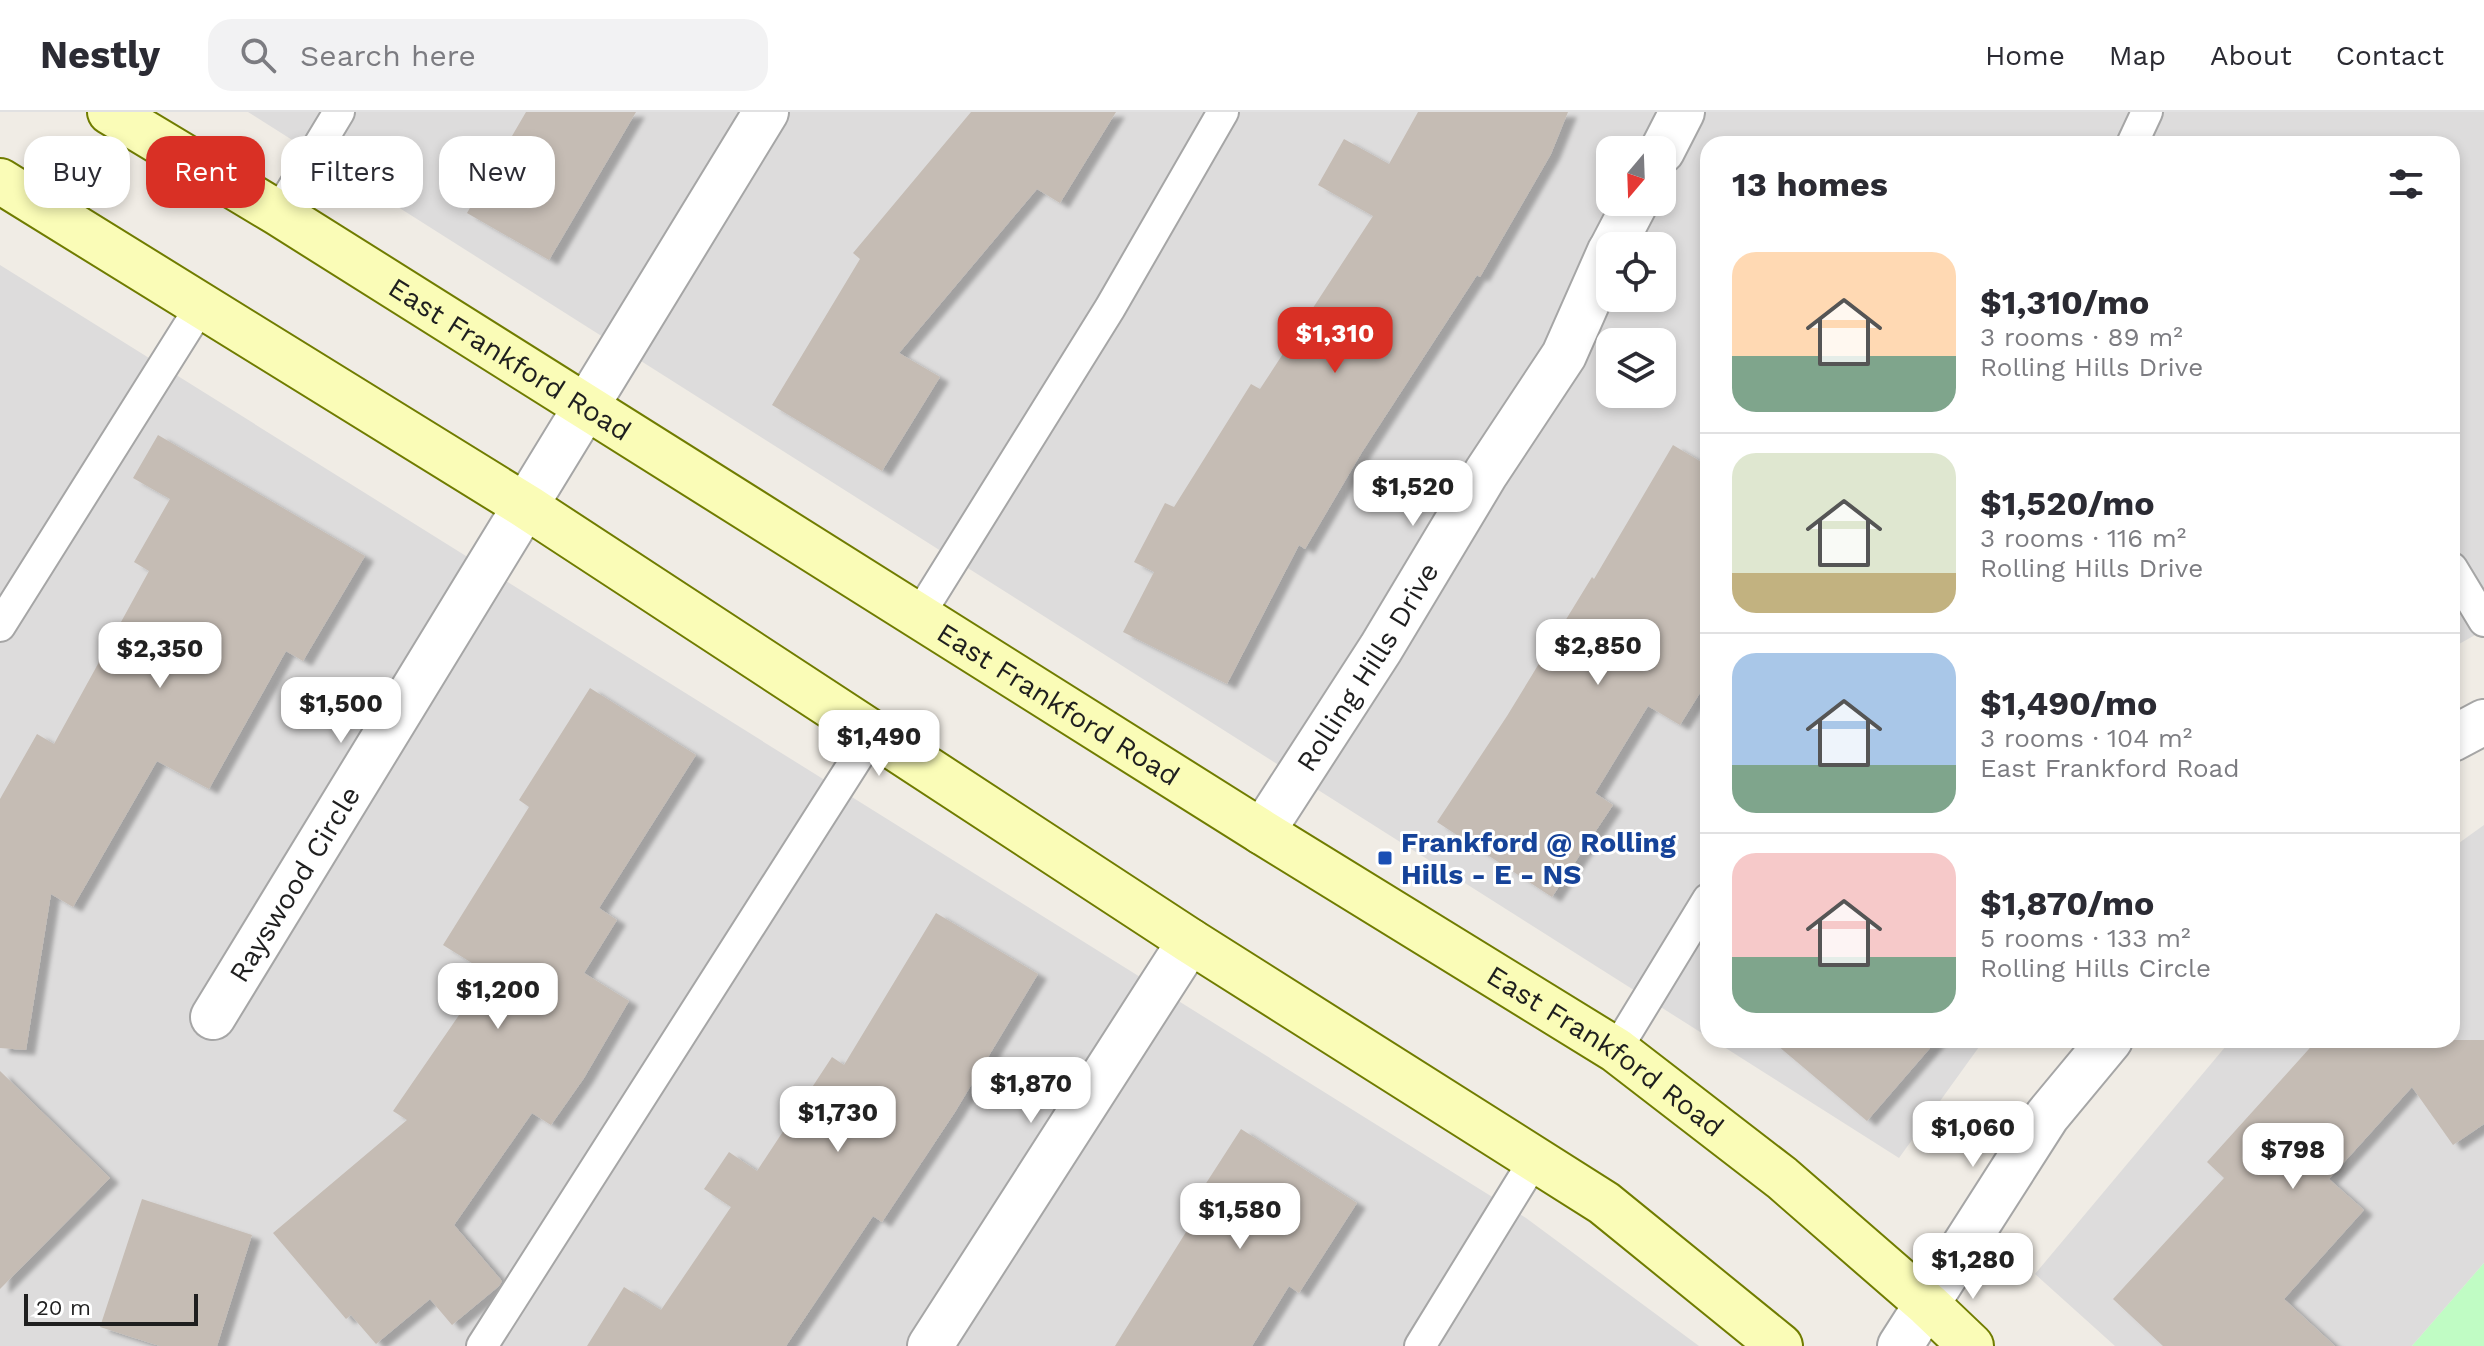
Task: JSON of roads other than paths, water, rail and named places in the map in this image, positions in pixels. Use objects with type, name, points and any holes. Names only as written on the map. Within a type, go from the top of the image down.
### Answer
[{"type":"main road","name":"East Frankford Road","points":[[110,112],[278,213],[1262,832],[1616,1050],[1782,1178],[1971,1346]]},
{"type":"main road","points":[[0,181],[527,507],[1190,941],[1604,1203],[1780,1346]]},
{"type":"street","name":"Rayswood Circle","points":[[213,1017],[766,112]]},
{"type":"street","points":[[1670,136],[1682,112]]},
{"type":"street","name":"Rolling Hills Drive","points":[[1262,832],[1381,648],[1486,473],[1564,355],[1596,283]]},
{"type":"street","points":[[2460,735],[2484,722]]},
{"type":"street","points":[[930,1346],[1190,941]]},
{"type":"street","points":[[1900,1346],[2047,1116],[2103,1048]]},
{"type":"lane","points":[[278,213],[339,112]]},
{"type":"lane","points":[[919,615],[1110,308],[1223,112]]},
{"type":"lane","points":[[2136,136],[2147,112]]},
{"type":"lane","points":[[0,626],[201,306]]},
{"type":"lane","points":[[2460,581],[2484,621]]},
{"type":"lane","points":[[482,1346],[873,733]]},
{"type":"lane","points":[[1616,1050],[1700,912]]},
{"type":"lane","points":[[1420,1346],[1535,1159]]},
{"type":"place","name":"Frankford @ Rolling Hills - E - NS","points":[[1385,858]]}]
